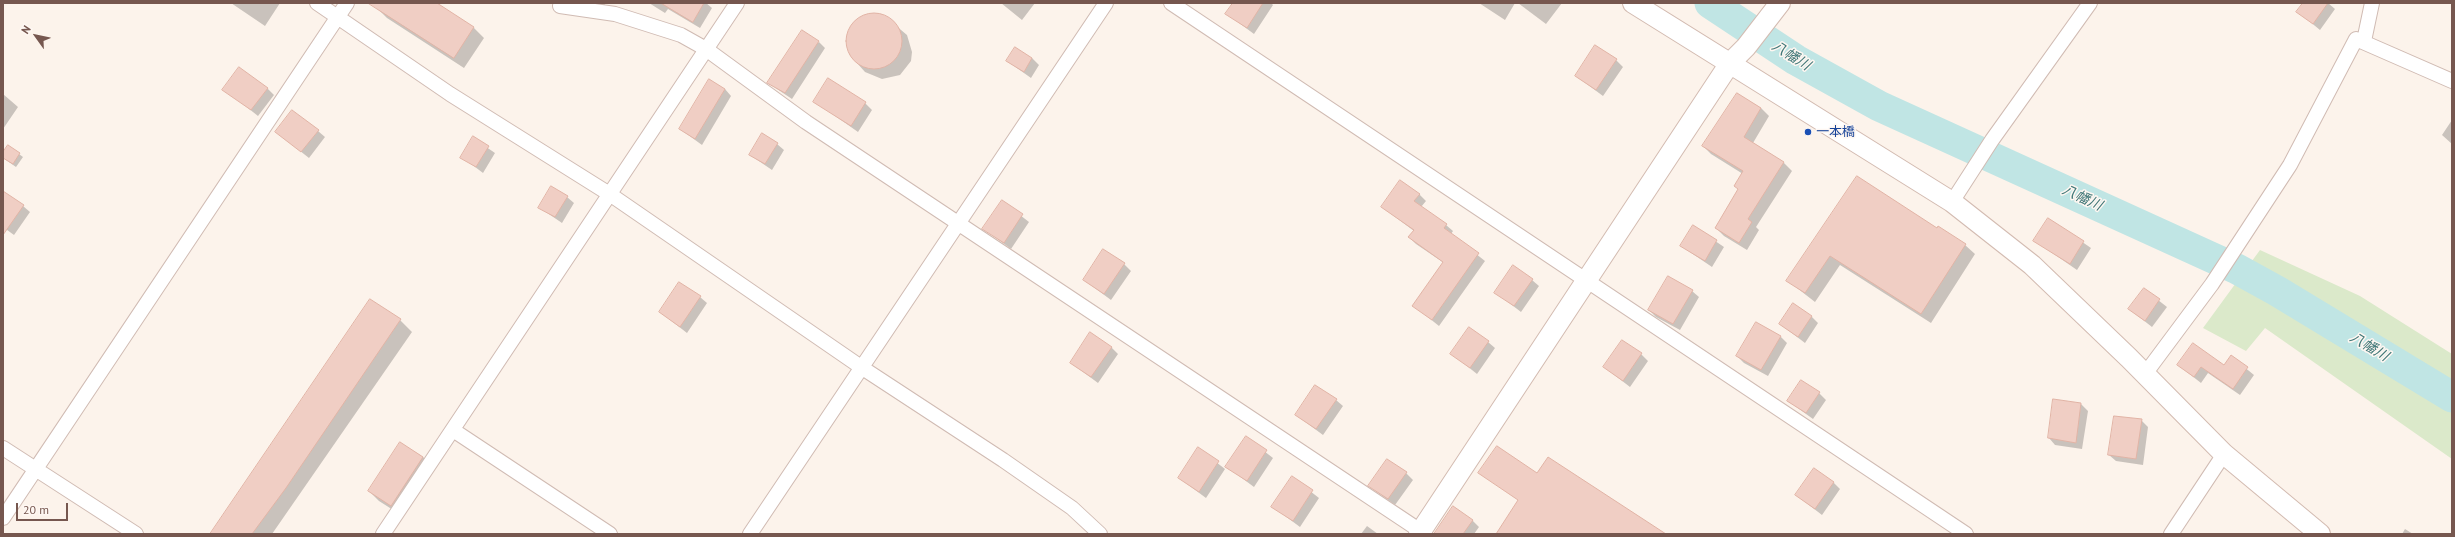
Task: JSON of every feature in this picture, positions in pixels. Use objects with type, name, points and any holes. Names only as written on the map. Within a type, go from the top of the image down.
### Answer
[{"type":"street","points":[[317,3],[450,94],[611,195],[862,367],[1047,490],[1072,508],[1100,534]]},
{"type":"street","points":[[3,518],[347,3]]},
{"type":"street","points":[[383,534],[611,195],[737,3]]},
{"type":"street","points":[[750,534],[1106,3]]},
{"type":"street","points":[[1172,3],[1587,282],[1966,534]]},
{"type":"street","points":[[1633,3],[1952,202],[2032,265],[2145,374],[2224,454],[2320,534]]},
{"type":"street","points":[[560,6],[618,9],[681,36],[706,49],[806,122],[1422,533],[1730,63],[1746,47],[1780,3]]},
{"type":"street","points":[[1952,202],[1992,140],[2090,3]]},
{"type":"street","points":[[2364,41],[2372,3]]},
{"type":"street","points":[[2145,374],[2212,284],[2290,165],[2356,39],[2364,41],[2452,81]]},
{"type":"street","points":[[453,430],[610,534]]},
{"type":"street","points":[[3,448],[136,534]]},
{"type":"street","points":[[2171,534],[2224,454]]},
{"type":"green space","points":[[2260,250],[2360,296],[2452,354],[2452,459],[2265,328],[2246,351],[2203,328]]},
{"type":"building","points":[[368,3],[437,3],[474,27],[454,58]]},
{"type":"building","points":[[661,3],[704,3],[693,22]]},
{"type":"building","points":[[1233,3],[1263,3],[1247,28],[1225,14]]},
{"type":"building","points":[[2303,3],[2328,3],[2313,24],[2296,12]]},
{"type":"building","points":[[868,13],[880,13],[890,17],[898,25],[902,35],[902,47],[898,57],[890,65],[880,69],[868,69],[858,65],[850,57],[846,47],[846,35],[850,25],[858,17]]},
{"type":"building","points":[[802,30],[819,41],[785,93],[767,83]]},
{"type":"building","points":[[1595,45],[1617,59],[1596,90],[1575,76]]},
{"type":"building","points":[[1015,47],[1032,58],[1024,72],[1006,61]]},
{"type":"building","points":[[239,67],[268,88],[251,110],[222,90]]},
{"type":"building","points":[[828,78],[866,102],[851,126],[813,102]]},
{"type":"building","points":[[709,79],[725,89],[695,139],[679,129]]},
{"type":"building","points":[[1737,93],[1761,108],[1744,137],[1784,162],[1748,219],[1752,222],[1739,243],[1715,228],[1738,189],[1734,186],[1743,171],[1702,146]]},
{"type":"building","points":[[292,110],[319,130],[301,152],[275,132]]},
{"type":"building","points":[[762,133],[778,143],[765,164],[749,155]]},
{"type":"building","points":[[473,136],[489,146],[476,167],[460,158]]},
{"type":"building","points":[[8,145],[20,153],[13,164],[3,158],[3,152]]},
{"type":"building","points":[[1857,176],[1937,228],[1938,226],[1966,244],[1921,314],[1830,256],[1805,293],[1786,281]]},
{"type":"building","points":[[1400,180],[1420,194],[1414,201],[1447,224],[1444,228],[1479,253],[1432,320],[1412,306],[1443,262],[1408,237],[1414,230],[1381,207]]},
{"type":"building","points":[[551,186],[568,196],[555,217],[538,208]]},
{"type":"building","points":[[3,191],[24,205],[3,235]]},
{"type":"building","points":[[1002,200],[1023,214],[1004,243],[982,229]]},
{"type":"building","points":[[2048,218],[2084,241],[2070,264],[2033,241]]},
{"type":"building","points":[[1693,225],[1717,240],[1705,261],[1680,246]]},
{"type":"building","points":[[1103,249],[1125,263],[1104,294],[1083,280]]},
{"type":"building","points":[[1513,265],[1533,279],[1514,306],[1494,293]]},
{"type":"building","points":[[1668,276],[1693,290],[1673,324],[1648,310]]},
{"type":"building","points":[[679,282],[701,296],[680,327],[659,312]]},
{"type":"building","points":[[2144,288],[2160,299],[2145,321],[2128,309]]},
{"type":"building","points":[[370,299],[401,319],[286,488],[252,534],[210,534]]},
{"type":"building","points":[[1793,303],[1812,316],[1798,337],[1779,324]]},
{"type":"building","points":[[1756,322],[1781,336],[1761,370],[1736,356]]},
{"type":"building","points":[[1469,327],[1489,341],[1470,368],[1450,354]]},
{"type":"building","points":[[1090,332],[1112,347],[1091,377],[1070,363]]},
{"type":"building","points":[[1622,340],[1642,353],[1623,381],[1603,367]]},
{"type":"building","points":[[2193,343],[2224,365],[2231,355],[2248,367],[2233,389],[2201,367],[2194,377],[2177,365]]},
{"type":"building","points":[[1801,380],[1820,392],[1806,413],[1787,401]]},
{"type":"building","points":[[1315,385],[1337,399],[1316,429],[1295,415]]},
{"type":"building","points":[[2053,399],[2081,403],[2076,443],[2048,438]]},
{"type":"building","points":[[2114,416],[2142,419],[2136,459],[2108,455]]},
{"type":"building","points":[[1246,436],[1267,450],[1247,481],[1225,467]]},
{"type":"building","points":[[400,442],[423,457],[391,506],[368,491]]},
{"type":"building","points":[[1497,446],[1537,473],[1548,457],[1666,534],[1496,534],[1518,500],[1478,473]]},
{"type":"building","points":[[1198,447],[1219,461],[1199,492],[1178,478]]},
{"type":"building","points":[[1387,459],[1407,472],[1388,499],[1368,486]]},
{"type":"building","points":[[1814,468],[1834,482],[1815,509],[1795,495]]},
{"type":"building","points":[[1292,476],[1313,490],[1293,521],[1271,507]]},
{"type":"building","points":[[1453,506],[1473,520],[1463,534],[1434,534]]},
{"type":"waterway","name":"八幡川","points":[[1710,3],[1796,60],[1879,106],[2237,269],[2277,291],[2452,397]]},
{"type":"place","name":"一本橋","points":[[1808,132]]}]
